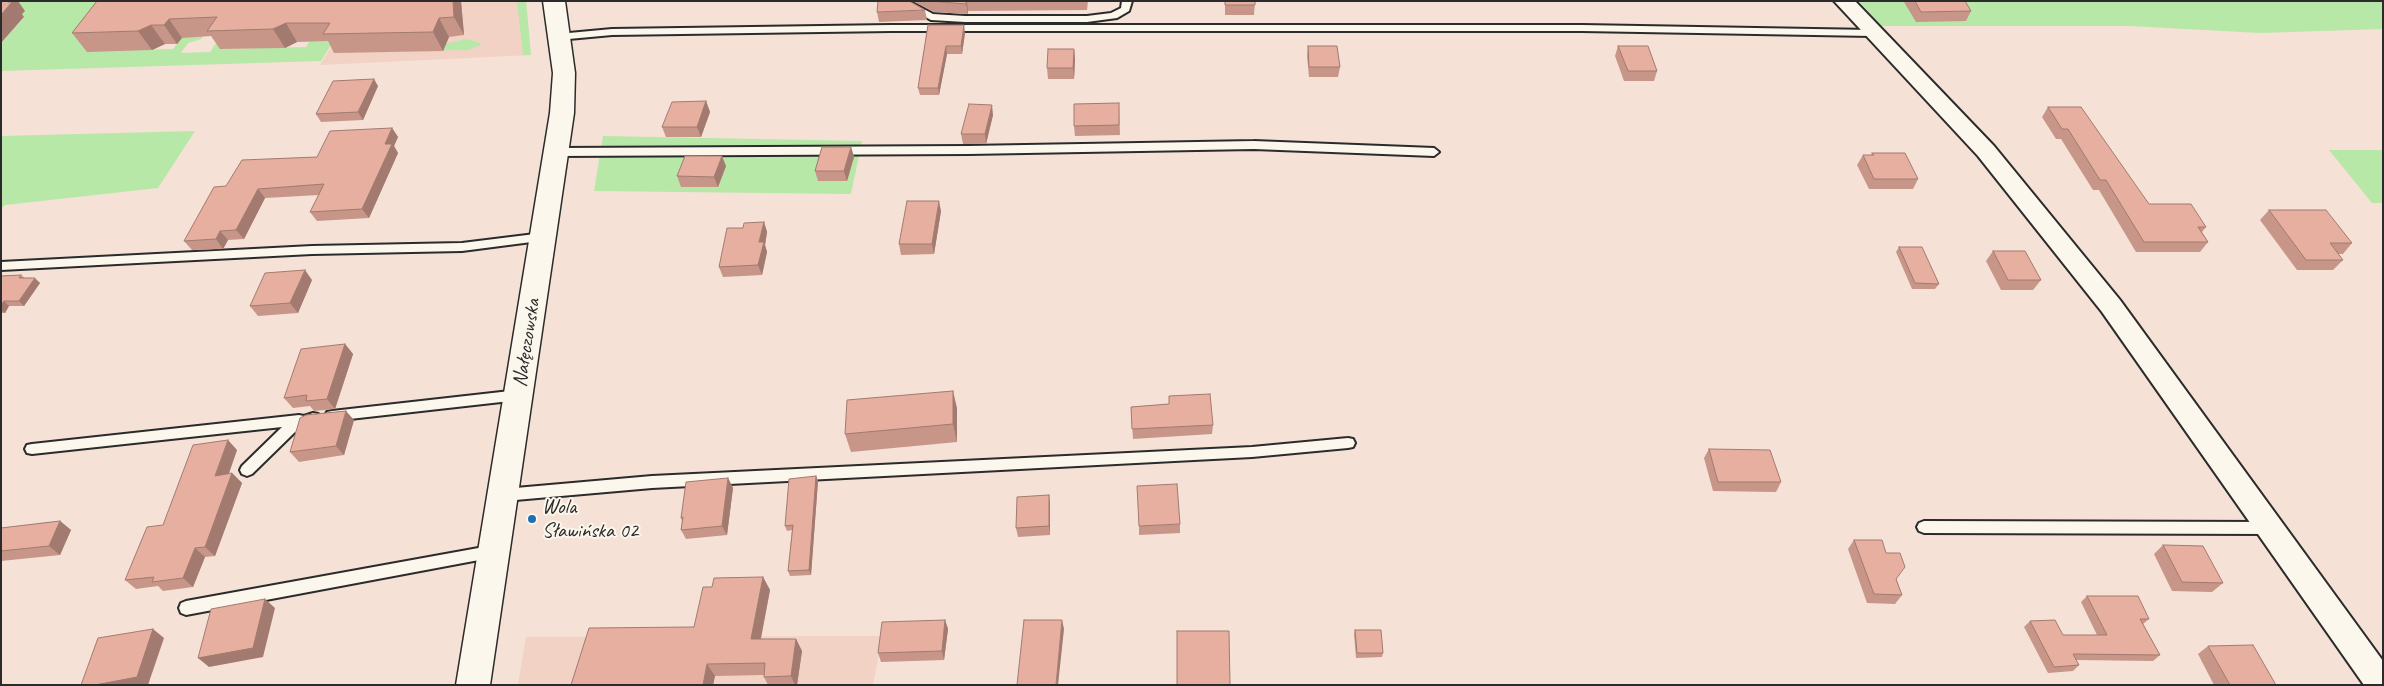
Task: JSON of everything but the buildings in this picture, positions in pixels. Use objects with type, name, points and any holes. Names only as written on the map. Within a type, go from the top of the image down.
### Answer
[{"type":"main road","name":"Nałęczowska","points":[[474,685],[557,152],[564,88],[554,1]]},
{"type":"street","points":[[1844,1],[1872,33],[1999,166],[2128,327],[2382,685]]},
{"type":"lane","points":[[901,1],[931,17],[965,19],[1087,19],[1113,16],[1126,9],[1126,1]]},
{"type":"lane","points":[[558,37],[612,32],[890,28],[1582,28],[1872,33]]},
{"type":"lane","points":[[557,152],[968,150],[1254,145],[1434,152]]},
{"type":"lane","points":[[1,266],[312,250],[462,247],[544,237]]},
{"type":"lane","points":[[32,449],[519,395]]},
{"type":"lane","points":[[248,470],[290,428],[312,418]]},
{"type":"lane","points":[[504,494],[652,482],[1252,452],[1348,443]]},
{"type":"lane","points":[[1924,527],[2271,528]]},
{"type":"lane","points":[[186,608],[494,552]]},
{"type":"shaded area","points":[[359,1],[526,1],[531,55],[320,65]]},
{"type":"shaded area","points":[[882,636],[873,685],[518,685],[526,637]]},
{"type":"green space","points":[[1,1],[119,1],[88,51],[173,49],[182,38],[228,1],[201,39],[188,43],[181,53],[210,52],[229,24],[221,49],[306,47],[313,35],[358,1],[321,61],[1,71],[1,43],[24,18]]},
{"type":"green space","points":[[517,1],[526,1],[531,55],[523,55]]},
{"type":"green space","points":[[1859,1],[2383,1],[2383,29],[2260,33],[2130,26],[1881,26]]},
{"type":"green space","points":[[467,39],[481,45],[468,50],[411,51]]},
{"type":"green space","points":[[195,131],[158,188],[5,205],[1,209],[1,136]]},
{"type":"green space","points":[[603,136],[862,141],[851,194],[594,191]]},
{"type":"green space","points":[[2329,150],[2383,150],[2383,203],[2372,203]]},
{"type":"place","name":"Wola Sławińska 02","points":[[532,519]]}]
